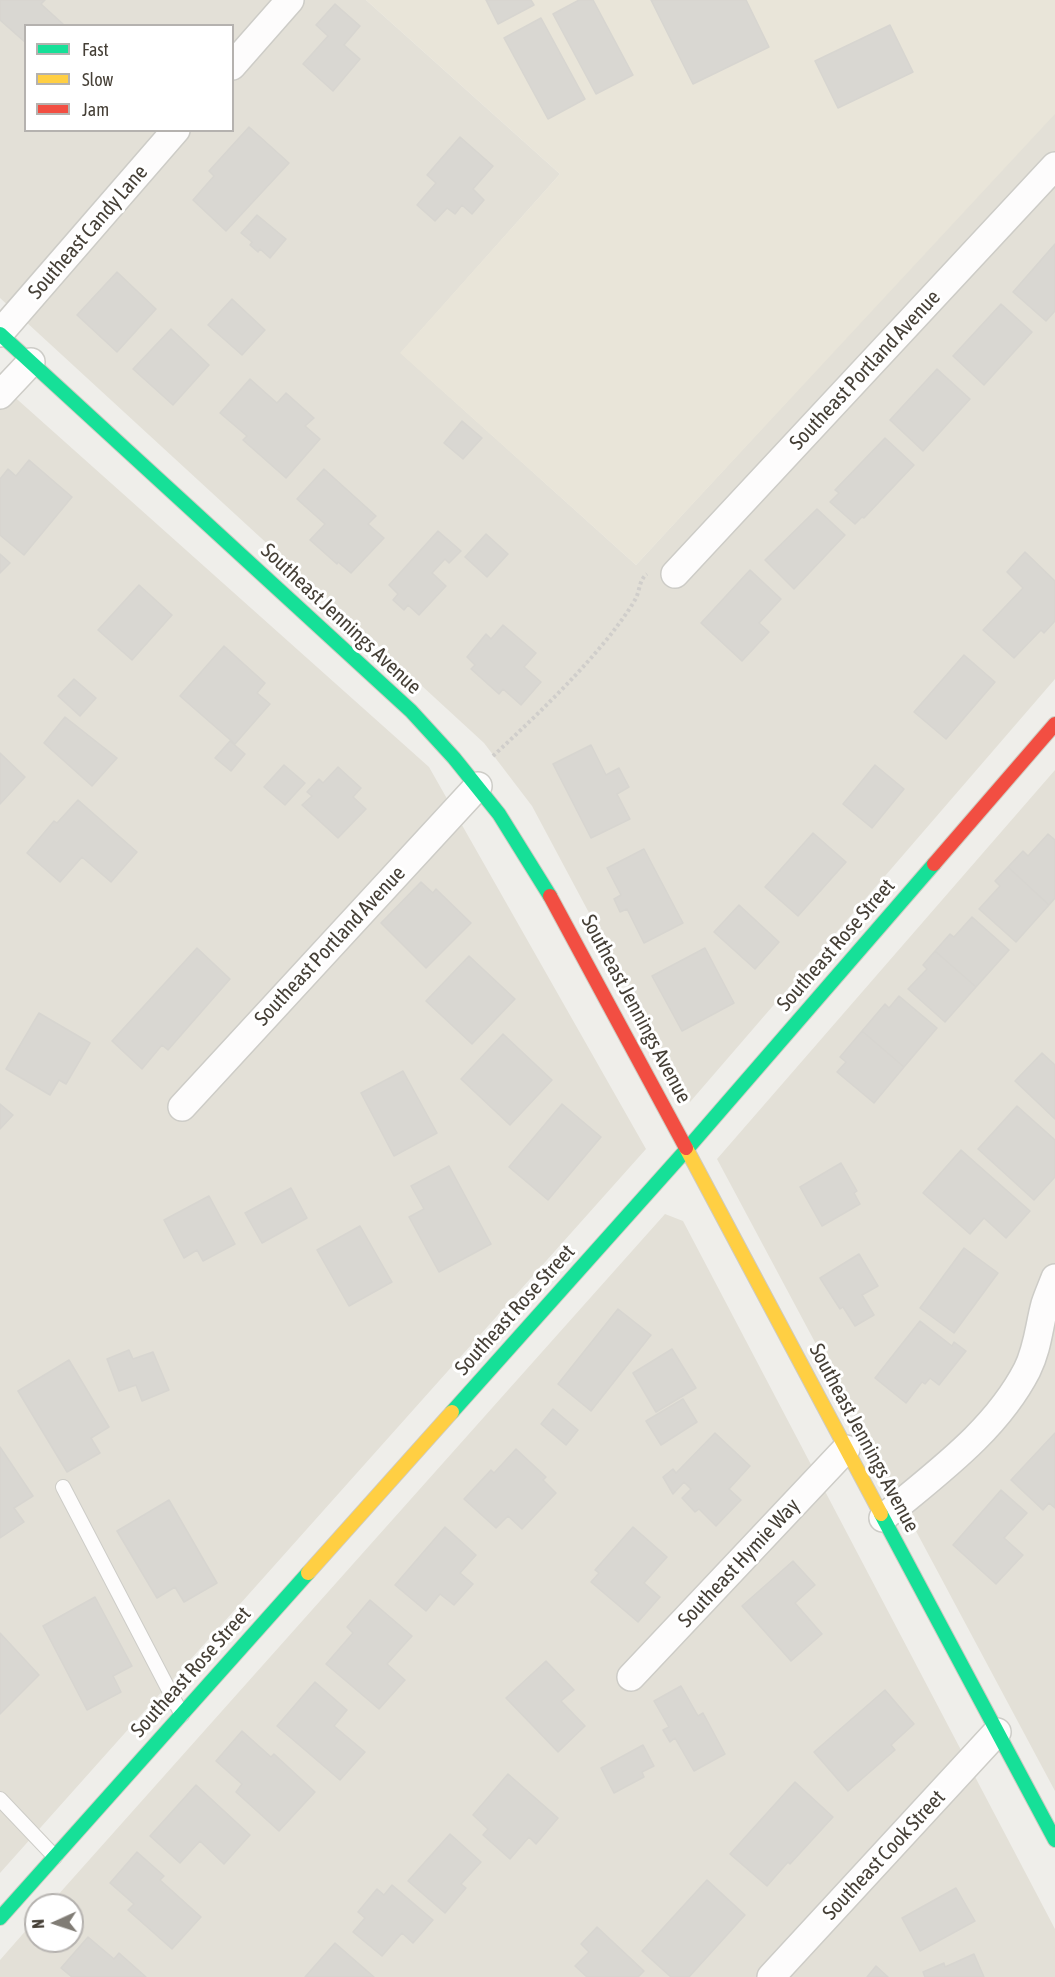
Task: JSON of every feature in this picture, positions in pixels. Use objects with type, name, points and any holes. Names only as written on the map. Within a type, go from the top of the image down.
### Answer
[{"type":"main road","name":"Southeast Jennings Avenue","points":[[0,333],[380,682],[430,732],[474,782],[512,832],[558,909],[1055,1840]]},
{"type":"main road","name":"Southeast Rose Street","points":[[0,1918],[687,1149],[1055,724]]},
{"type":"street","points":[[234,64],[290,0]]},
{"type":"street","name":"Southeast Candy Lane","points":[[0,333],[174,132]]},
{"type":"street","name":"Southeast Portland Avenue","points":[[675,574],[1055,166]]},
{"type":"street","points":[[0,395],[31,362]]},
{"type":"street","name":"Southeast Portland Avenue","points":[[182,1107],[474,782]]},
{"type":"street","points":[[883,1518],[979,1436],[1006,1401],[1027,1370],[1039,1338],[1046,1303],[1055,1278]]},
{"type":"street","name":"Southeast Hymie Way","points":[[632,1677],[846,1449]]},
{"type":"street","name":"Southeast Cook Street","points":[[771,1977],[997,1732]]},
{"type":"lane","points":[[63,1487],[182,1715]]},
{"type":"lane","points":[[0,1799],[55,1857]]},
{"type":"path","points":[[474,782],[594,656],[632,605],[640,590],[644,575],[657,571],[675,574]]},
{"type":"shaded area","points":[[0,0],[366,0],[560,174],[401,353],[636,565],[1055,110],[1055,679],[690,1102],[532,806],[484,743],[0,298]]},
{"type":"shaded area","points":[[366,0],[1055,0],[1055,114],[636,565],[400,353],[560,174]]},
{"type":"shaded area","points":[[0,384],[429,767],[646,1149],[0,1873]]},
{"type":"shaded area","points":[[1055,770],[1055,1791],[717,1159]]},
{"type":"shaded area","points":[[665,1214],[683,1221],[1055,1929],[1055,1977],[0,1977],[0,1960],[24,1933],[24,1953],[84,1953],[84,1893],[60,1893]]},
{"type":"building","points":[[0,0],[45,0],[41,4],[63,24],[24,24],[24,41],[0,20]]},
{"type":"building","points":[[486,0],[531,0],[534,5],[498,24]]},
{"type":"building","points":[[579,0],[593,0],[633,75],[596,94],[553,14]]},
{"type":"building","points":[[651,0],[746,0],[769,47],[693,84]]},
{"type":"building","points":[[335,4],[360,26],[344,45],[360,59],[333,91],[303,64],[328,36],[316,25]]},
{"type":"building","points":[[541,18],[585,99],[548,119],[504,38]]},
{"type":"building","points":[[890,25],[913,72],[838,108],[815,61]]},
{"type":"building","points":[[249,127],[289,163],[226,231],[193,200],[214,176],[209,171]]},
{"type":"building","points":[[460,137],[493,166],[473,189],[484,200],[472,214],[462,205],[455,214],[447,208],[435,221],[417,205],[436,183],[427,175]]},
{"type":"building","points":[[257,215],[286,239],[270,258],[260,249],[258,252],[250,245],[252,242],[241,233]]},
{"type":"building","points":[[1055,244],[1055,311],[1046,321],[1013,292]]},
{"type":"building","points":[[117,272],[156,309],[117,352],[77,315]]},
{"type":"building","points":[[232,299],[265,330],[242,355],[208,325]]},
{"type":"building","points":[[1001,304],[1032,332],[984,385],[953,356]]},
{"type":"building","points":[[171,329],[209,365],[173,405],[133,369]]},
{"type":"building","points":[[937,369],[970,399],[923,451],[890,420]]},
{"type":"building","points":[[250,379],[277,403],[286,393],[314,418],[305,426],[320,439],[286,478],[243,440],[247,436],[220,413]]},
{"type":"building","points":[[462,421],[482,438],[463,459],[444,443]]},
{"type":"building","points":[[885,438],[914,465],[864,518],[862,517],[855,524],[830,502],[839,493],[835,490]]},
{"type":"building","points":[[29,460],[72,497],[24,555],[0,535],[0,479],[8,469],[16,476]]},
{"type":"building","points":[[324,469],[376,516],[368,524],[384,538],[351,573],[310,540],[325,524],[297,499]]},
{"type":"building","points":[[817,509],[845,535],[794,589],[765,560]]},
{"type":"building","points":[[438,531],[461,551],[449,563],[445,559],[432,573],[446,586],[419,615],[408,605],[404,610],[393,600],[398,594],[389,585]]},
{"type":"building","points":[[486,534],[508,554],[487,577],[465,557]]},
{"type":"building","points":[[1025,552],[1055,581],[1055,621],[1044,633],[1041,630],[1014,658],[983,630],[1023,588],[1007,572]]},
{"type":"building","points":[[0,554],[10,563],[0,573]]},
{"type":"building","points":[[750,570],[781,599],[759,623],[769,632],[742,661],[701,623]]},
{"type":"building","points":[[139,585],[172,615],[132,660],[98,630]]},
{"type":"building","points":[[503,625],[536,653],[524,667],[541,682],[521,705],[503,689],[499,694],[471,669],[475,665],[467,657],[486,634],[491,639]]},
{"type":"building","points":[[224,646],[265,683],[257,693],[270,704],[235,744],[180,696]]},
{"type":"building","points":[[964,655],[995,682],[946,739],[914,712]]},
{"type":"building","points":[[74,679],[96,698],[80,716],[58,696]]},
{"type":"building","points":[[65,717],[117,758],[92,786],[44,743]]},
{"type":"building","points":[[230,741],[245,754],[231,771],[215,758]]},
{"type":"building","points":[[591,745],[606,775],[619,768],[629,787],[617,794],[630,819],[591,838],[553,764]]},
{"type":"building","points":[[0,753],[25,777],[0,804]]},
{"type":"building","points":[[284,765],[305,783],[285,805],[264,787]]},
{"type":"building","points":[[875,765],[904,789],[872,828],[843,804]]},
{"type":"building","points":[[338,767],[361,788],[353,797],[366,809],[338,838],[302,805],[312,796],[307,792],[319,779],[323,783]]},
{"type":"building","points":[[78,800],[137,852],[111,882],[82,857],[60,882],[27,853],[54,821],[57,823]]},
{"type":"building","points":[[813,833],[846,862],[798,916],[765,887]]},
{"type":"building","points":[[1048,834],[1055,840],[1055,898],[1049,905],[1008,867],[1023,851],[1028,856]]},
{"type":"building","points":[[644,849],[683,923],[644,943],[627,909],[620,912],[614,899],[621,895],[607,868]]},
{"type":"building","points":[[1008,867],[1049,905],[1016,942],[979,909],[1000,886],[995,881]]},
{"type":"building","points":[[421,882],[433,893],[436,889],[471,923],[426,968],[381,923]]},
{"type":"building","points":[[739,905],[779,942],[755,969],[714,932]]},
{"type":"building","points":[[972,917],[1009,950],[976,987],[935,951],[950,934],[954,937]]},
{"type":"building","points":[[197,948],[230,979],[168,1050],[162,1045],[142,1069],[112,1041]]},
{"type":"building","points":[[705,948],[734,1003],[682,1031],[652,976]]},
{"type":"building","points":[[935,951],[976,987],[945,1022],[908,989],[927,969],[923,965]]},
{"type":"building","points":[[469,956],[515,999],[472,1044],[426,1001]]},
{"type":"building","points":[[899,996],[937,1028],[904,1067],[862,1031],[885,1004],[889,1008]]},
{"type":"building","points":[[39,1013],[90,1043],[66,1084],[59,1080],[50,1095],[6,1069]]},
{"type":"building","points":[[862,1031],[904,1067],[874,1103],[837,1072],[846,1062],[840,1057]]},
{"type":"building","points":[[503,1034],[552,1080],[510,1125],[461,1079]]},
{"type":"building","points":[[1042,1053],[1055,1065],[1055,1119],[1015,1081]]},
{"type":"building","points":[[403,1071],[437,1133],[394,1156],[361,1093]]},
{"type":"building","points":[[0,1104],[13,1115],[0,1129]]},
{"type":"building","points":[[562,1104],[601,1137],[548,1200],[509,1167]]},
{"type":"building","points":[[1017,1106],[1055,1140],[1055,1177],[1034,1200],[978,1149]]},
{"type":"building","points":[[961,1150],[1030,1211],[1006,1238],[984,1218],[970,1234],[923,1193]]},
{"type":"building","points":[[841,1163],[857,1191],[854,1193],[860,1204],[822,1226],[800,1187]]},
{"type":"building","points":[[449,1166],[491,1244],[439,1272],[409,1217],[424,1209],[411,1186]]},
{"type":"building","points":[[291,1188],[307,1218],[262,1243],[245,1213]]},
{"type":"building","points":[[209,1196],[235,1244],[203,1261],[197,1250],[184,1258],[164,1220]]},
{"type":"building","points":[[360,1226],[392,1282],[349,1306],[317,1250]]},
{"type":"building","points":[[964,1248],[998,1273],[954,1333],[920,1308]]},
{"type":"building","points":[[859,1254],[878,1286],[862,1295],[874,1315],[855,1326],[843,1307],[840,1309],[820,1278]]},
{"type":"building","points":[[618,1309],[651,1335],[591,1411],[558,1384]]},
{"type":"building","points":[[920,1321],[952,1346],[954,1342],[966,1351],[939,1385],[930,1378],[925,1384],[922,1382],[906,1403],[875,1378]]},
{"type":"building","points":[[672,1349],[696,1388],[656,1412],[633,1373]]},
{"type":"building","points":[[129,1350],[133,1359],[153,1352],[169,1390],[142,1401],[136,1385],[119,1391],[107,1359]]},
{"type":"building","points":[[69,1360],[109,1427],[91,1438],[100,1453],[67,1472],[18,1391]]},
{"type":"building","points":[[683,1399],[697,1422],[661,1445],[646,1421]]},
{"type":"building","points":[[553,1409],[578,1430],[566,1445],[541,1424]]},
{"type":"building","points":[[715,1433],[750,1466],[729,1489],[741,1500],[716,1526],[699,1509],[695,1512],[682,1498],[691,1489],[684,1482],[673,1494],[663,1477],[673,1469],[676,1473]]},
{"type":"building","points":[[1055,1433],[1055,1508],[1049,1503],[1043,1510],[1011,1480]]},
{"type":"building","points":[[0,1447],[33,1496],[14,1508],[24,1522],[0,1538]]},
{"type":"building","points":[[516,1449],[546,1477],[543,1480],[556,1493],[522,1529],[508,1516],[496,1528],[464,1499],[491,1470],[494,1473]]},
{"type":"building","points":[[1001,1490],[1027,1513],[1004,1538],[1023,1555],[996,1584],[953,1545]]},
{"type":"building","points":[[169,1500],[217,1583],[184,1602],[175,1587],[157,1598],[117,1531]]},
{"type":"building","points":[[445,1527],[476,1555],[460,1573],[473,1584],[454,1605],[440,1594],[426,1611],[395,1585]]},
{"type":"building","points":[[633,1527],[667,1557],[644,1583],[660,1597],[638,1622],[591,1582],[599,1573],[595,1570]]},
{"type":"building","points":[[793,1561],[815,1585],[795,1603],[822,1634],[791,1661],[742,1606]]},
{"type":"building","points":[[95,1597],[132,1666],[113,1676],[121,1692],[87,1710],[43,1626]]},
{"type":"building","points":[[370,1600],[412,1636],[387,1664],[405,1680],[379,1709],[326,1664],[353,1633],[347,1627]]},
{"type":"building","points":[[0,1633],[39,1675],[0,1714]]},
{"type":"building","points":[[546,1661],[574,1690],[561,1701],[585,1726],[558,1752],[506,1698]]},
{"type":"building","points":[[315,1682],[347,1710],[334,1726],[365,1752],[340,1780],[277,1726]]},
{"type":"building","points":[[681,1686],[698,1716],[703,1713],[725,1754],[694,1771],[675,1738],[670,1742],[663,1730],[669,1727],[654,1701]]},
{"type":"building","points":[[885,1690],[914,1724],[891,1745],[895,1750],[848,1791],[814,1752]]},
{"type":"building","points":[[242,1731],[271,1757],[274,1754],[315,1792],[279,1831],[236,1792],[242,1784],[216,1761]]},
{"type":"building","points":[[643,1745],[654,1766],[642,1772],[644,1777],[614,1793],[601,1768]]},
{"type":"building","points":[[508,1774],[558,1818],[536,1844],[529,1837],[510,1859],[483,1835],[488,1829],[473,1815]]},
{"type":"building","points":[[795,1782],[833,1817],[767,1886],[730,1854]]},
{"type":"building","points":[[196,1785],[250,1835],[224,1864],[200,1841],[180,1863],[150,1836]]},
{"type":"building","points":[[450,1834],[481,1862],[461,1884],[466,1888],[445,1913],[408,1881]]},
{"type":"building","points":[[137,1852],[164,1876],[160,1880],[201,1917],[172,1949],[128,1910],[134,1904],[110,1883]]},
{"type":"building","points":[[707,1880],[745,1915],[689,1977],[671,1977],[642,1951]]},
{"type":"building","points":[[392,1885],[433,1920],[413,1943],[402,1933],[382,1956],[353,1932],[365,1918],[358,1912],[377,1889],[384,1895]]},
{"type":"building","points":[[956,1888],[975,1921],[920,1951],[902,1918]]},
{"type":"building","points":[[597,1927],[644,1971],[638,1977],[587,1977],[575,1966],[589,1952],[581,1944]]},
{"type":"building","points":[[88,1937],[114,1959],[119,1953],[146,1977],[72,1977],[61,1968],[74,1953],[84,1953],[84,1942]]},
{"type":"building","points":[[335,1943],[374,1977],[305,1977]]},
{"type":"building","points":[[974,1954],[984,1977],[925,1977],[923,1972],[944,1963],[945,1967]]},
{"type":"building","points":[[876,1966],[888,1977],[867,1977]]},
{"type":"traffic: fast","points":[[0,334],[411,711],[454,758],[499,814],[550,896]]},
{"type":"traffic: fast","points":[[452,1412],[687,1149],[934,864]]},
{"type":"traffic: fast","points":[[881,1514],[1055,1840]]},
{"type":"traffic: fast","points":[[0,1918],[308,1573]]},
{"type":"traffic: slow","points":[[686,1148],[881,1514]]},
{"type":"traffic: slow","points":[[308,1573],[452,1412]]},
{"type":"traffic: jam","points":[[934,864],[1055,724]]},
{"type":"traffic: jam","points":[[550,896],[686,1148]]}]
